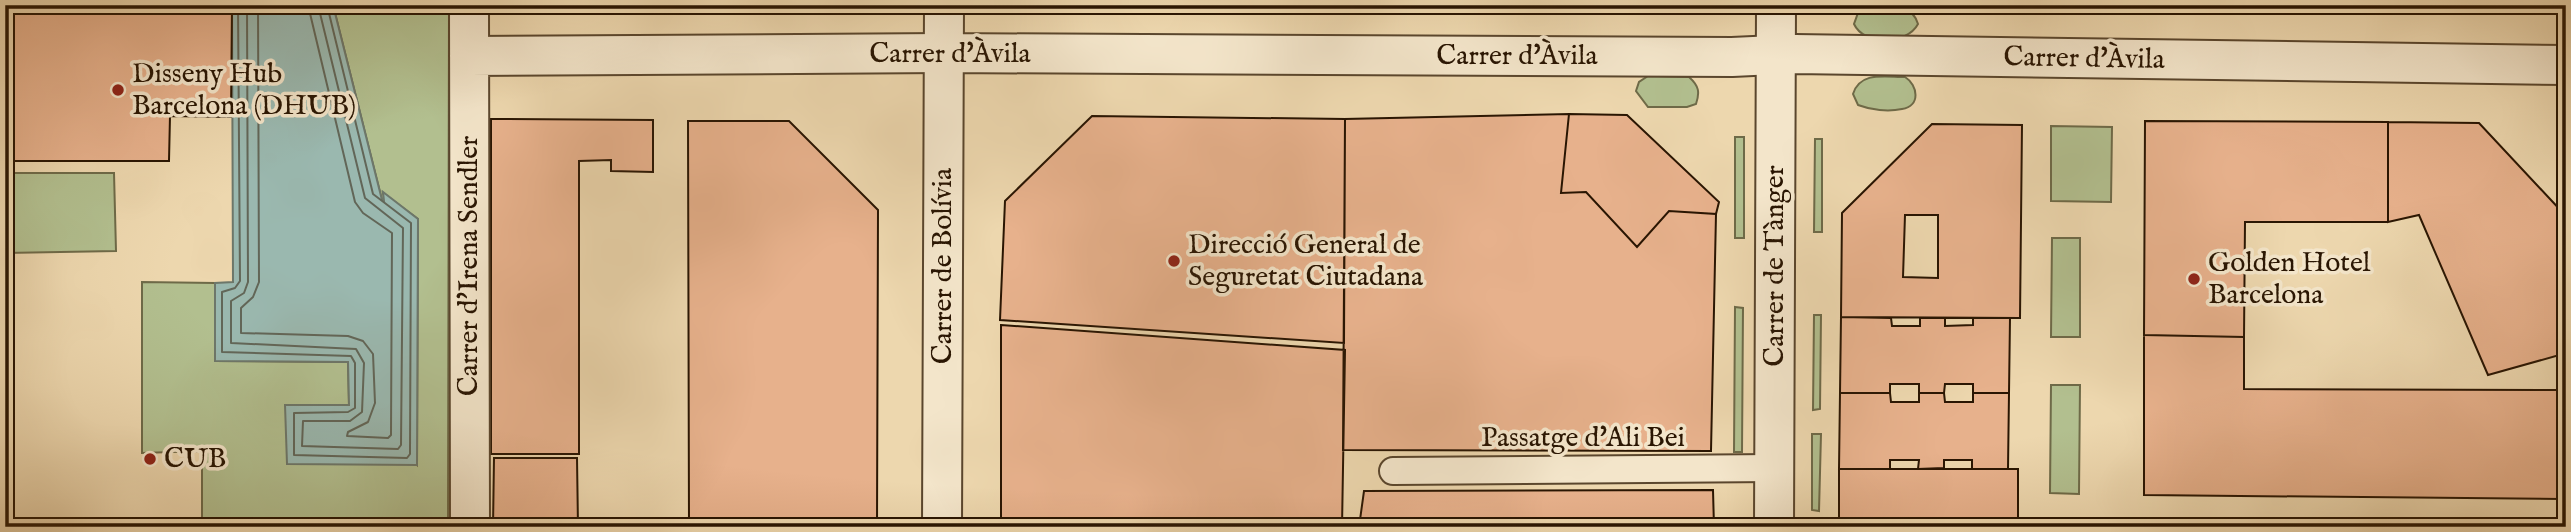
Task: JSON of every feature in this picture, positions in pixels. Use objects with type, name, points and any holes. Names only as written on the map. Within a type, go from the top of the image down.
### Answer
[{"type":"street","name":"Carrer d'Irena Sendler","points":[[469,5],[470,527]]},
{"type":"street","name":"Carrer de Bolívia","points":[[943,527],[944,5]]},
{"type":"street","name":"Carrer de Tànger","points":[[1774,527],[1776,5]]},
{"type":"street","name":"Carrer d'Àvila","points":[[469,56],[944,53],[1124,56],[1775,55],[2566,65]]},
{"type":"lane","name":"Passatge d'Ali Bei","points":[[1393,471],[1774,468]]},
{"type":"green space","points":[[333,5],[449,5],[448,527],[202,527],[202,451],[142,453],[142,282],[215,283],[215,361],[348,362],[349,405],[417,465],[418,219],[383,193],[385,202],[382,200]]},
{"type":"green space","points":[[1867,7],[1904,9],[1915,17],[1918,24],[1913,31],[1896,39],[1867,36],[1854,24],[1858,13]]},
{"type":"green space","points":[[1648,76],[1689,77],[1698,89],[1696,104],[1687,107],[1648,107],[1636,91],[1639,82]]},
{"type":"green space","points":[[1882,76],[1905,77],[1913,85],[1916,95],[1912,104],[1902,109],[1880,110],[1858,105],[1853,94],[1856,87],[1867,79]]},
{"type":"green space","points":[[2051,126],[2112,127],[2111,202],[2051,201]]},
{"type":"green space","points":[[1735,137],[1744,137],[1744,238],[1735,238]]},
{"type":"green space","points":[[1815,139],[1822,139],[1822,232],[1814,232]]},
{"type":"green space","points":[[5,173],[114,173],[116,251],[5,253]]},
{"type":"green space","points":[[2052,238],[2080,238],[2080,337],[2051,337]]},
{"type":"green space","points":[[1735,307],[1743,308],[1742,452],[1734,452]]},
{"type":"green space","points":[[1814,315],[1821,315],[1820,409],[1813,410]]},
{"type":"green space","points":[[2051,385],[2080,385],[2079,494],[2050,493]]},
{"type":"green space","points":[[1812,434],[1821,434],[1819,511],[1812,510]]},
{"type":"water","points":[[232,5],[333,5],[382,200],[384,201],[383,192],[418,219],[417,465],[287,464],[285,405],[349,405],[348,362],[215,361],[215,283],[233,282]]},
{"type":"building","name":"Disseny Hub Barcelona (DHUB)","points":[[5,5],[232,5],[231,117],[170,116],[169,161],[5,161]]},
{"type":"building","points":[[1569,114],[1561,193],[1586,192],[1637,247],[1669,211],[1716,214],[1711,451],[1343,450],[1345,119]]},
{"type":"building","points":[[1569,114],[1627,115],[1719,202],[1716,214],[1669,211],[1637,247],[1586,192],[1561,193]]},
{"type":"building","name":"Direcció General de Seguretat Ciutadana","points":[[1092,116],[1345,119],[1344,343],[1000,320],[1005,201]]},
{"type":"building","points":[[491,119],[653,120],[653,172],[611,171],[611,160],[579,161],[579,454],[491,454]]},
{"type":"building","points":[[688,121],[789,121],[878,210],[877,527],[689,527]]},
{"type":"building","name":"Golden Hotel Barcelona","points":[[2145,121],[2388,122],[2388,222],[2245,222],[2244,337],[2144,335]]},
{"type":"building","points":[[2388,122],[2479,123],[2564,214],[2563,354],[2488,375],[2419,215],[2388,222]]},
{"type":"building","points":[[1932,124],[2022,125],[2020,318],[1841,317],[1842,213]],"holes":[[[1905,215],[1938,215],[1938,278],[1903,277]]]},
{"type":"building","points":[[1841,317],[1891,318],[1892,326],[1920,326],[1920,318],[1945,318],[1945,326],[1973,325],[1973,318],[2010,318],[2009,393],[1973,393],[1973,384],[1945,384],[1944,393],[1919,393],[1919,384],[1890,384],[1890,393],[1840,393]]},
{"type":"building","points":[[1001,325],[1345,350],[1342,527],[1001,527]]},
{"type":"building","points":[[2144,335],[2244,337],[2244,389],[2564,390],[2561,499],[2144,495]]},
{"type":"building","points":[[1840,393],[1890,393],[1891,402],[1919,402],[1919,393],[1944,393],[1945,402],[1973,402],[1973,393],[2009,393],[2008,469],[1972,469],[1972,460],[1944,460],[1944,468],[1918,469],[1919,460],[1890,460],[1890,469],[1839,469]]},
{"type":"building","points":[[494,458],[577,458],[578,527],[493,527]]},
{"type":"building","points":[[1839,469],[2018,469],[2018,527],[1839,527]]},
{"type":"building","points":[[1713,490],[1714,527],[1359,527],[1364,491]]},
{"type":"place","name":"Disseny Hub Barcelona (DHUB)","points":[[118,90]]},
{"type":"place","name":"Direcció General de Seguretat Ciutadana","points":[[1174,261]]},
{"type":"place","name":"Golden Hotel Barcelona","points":[[2194,279]]},
{"type":"place","name":"CUB","points":[[150,459]]}]
